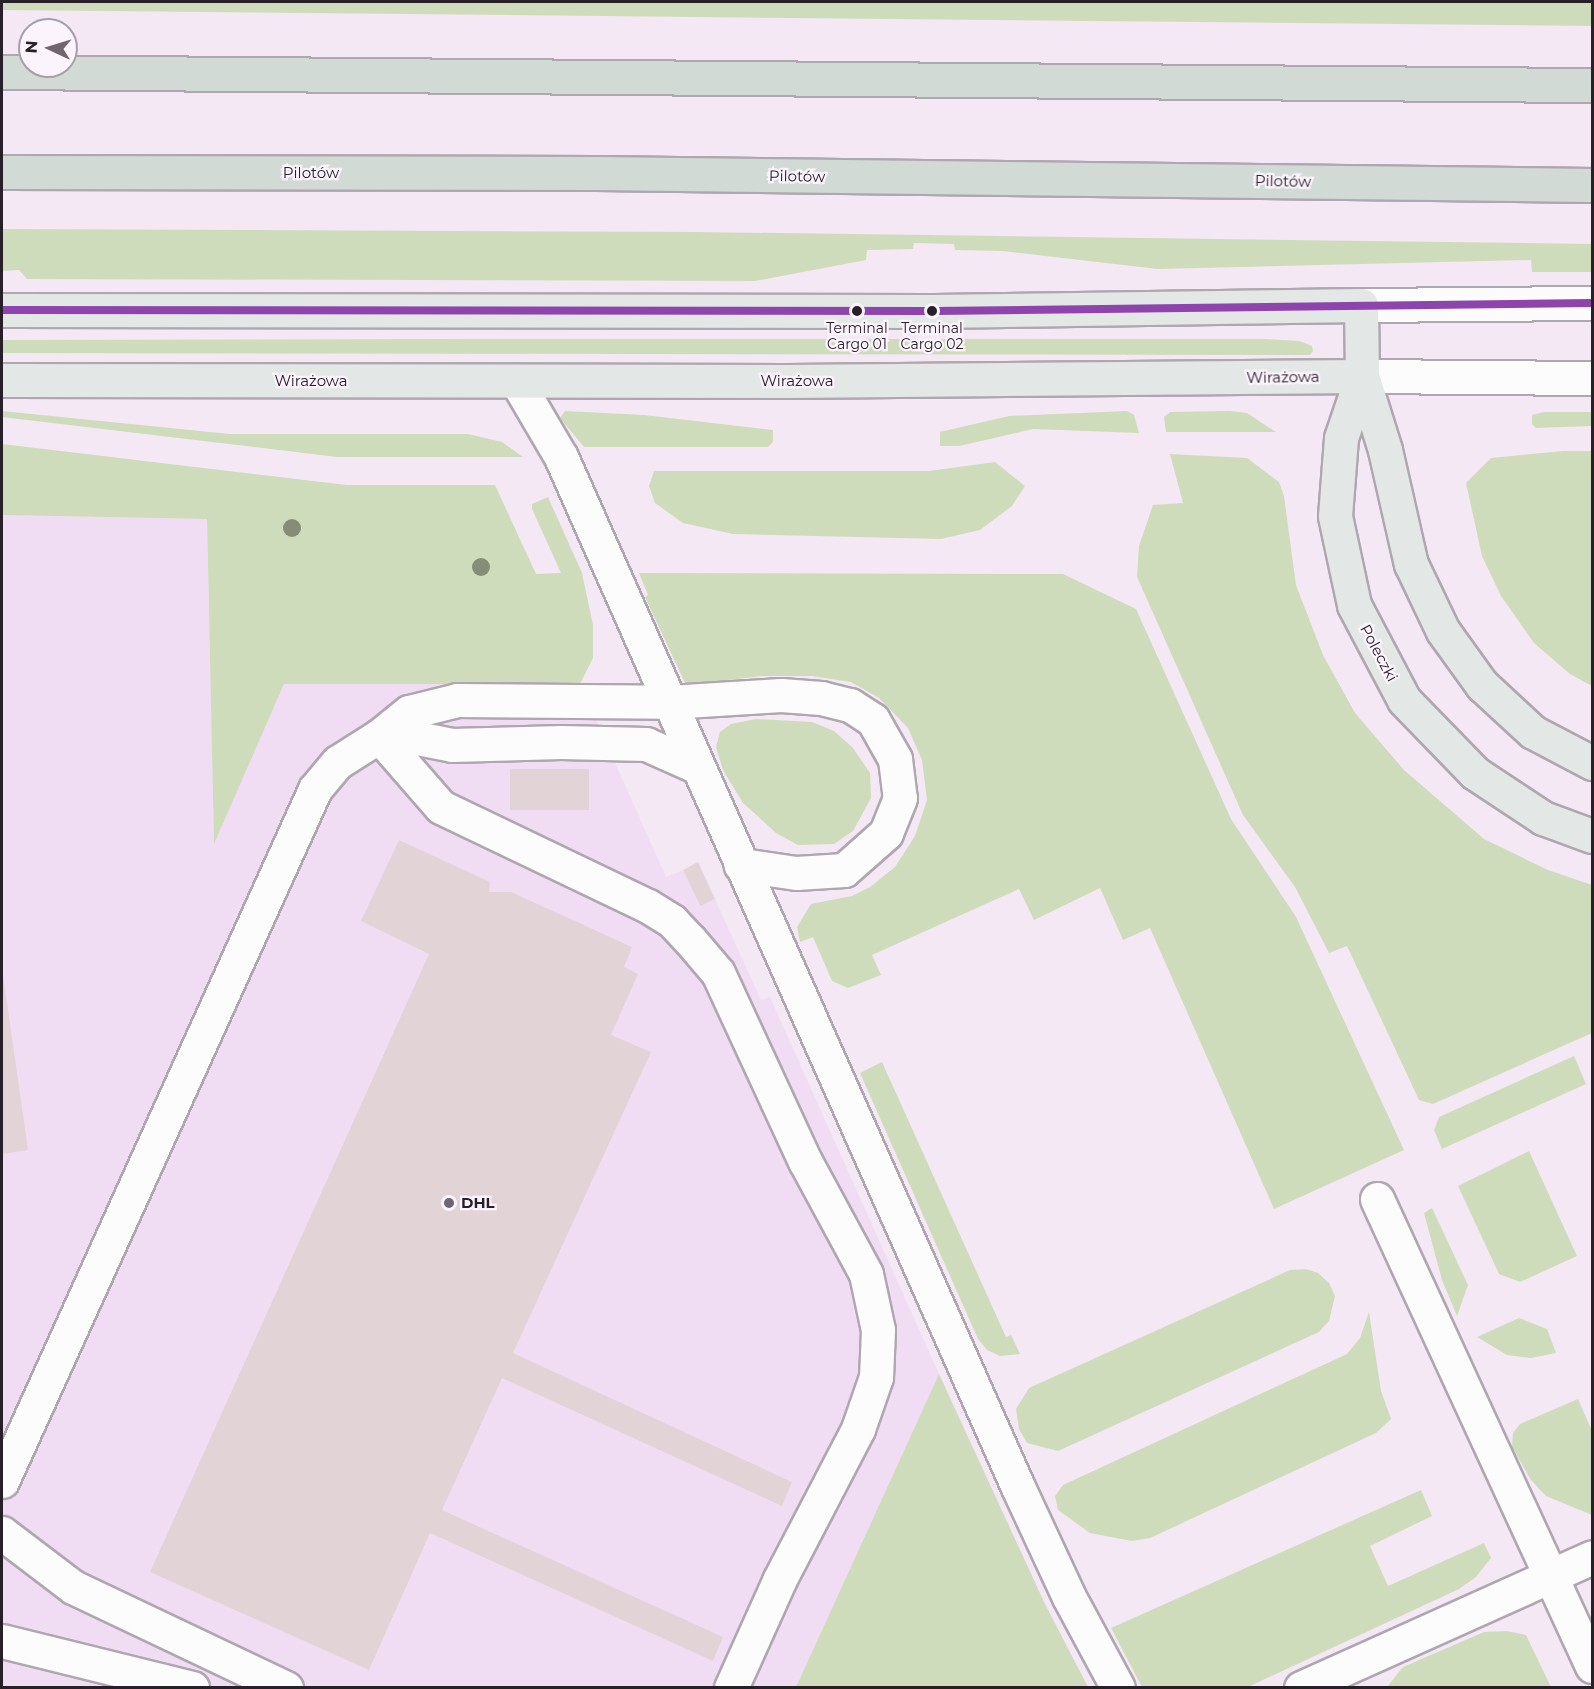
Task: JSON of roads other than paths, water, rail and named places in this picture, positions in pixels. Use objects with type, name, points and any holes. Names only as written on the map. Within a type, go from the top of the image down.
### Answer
[{"type":"highway","points":[[2,72],[1593,85]]},
{"type":"highway","name":"Pilotów","points":[[2,172],[596,173],[1593,185]]},
{"type":"main road","points":[[2,310],[934,311],[1361,305]]},
{"type":"main road","name":"Poleczki","points":[[1361,305],[1362,376],[1385,450],[1411,564],[1443,631],[1482,684],[1533,732],[1593,763]]},
{"type":"main road","name":"Poleczki","points":[[1362,376],[1341,438],[1335,516],[1354,605],[1404,700],[1475,773],[1544,818],[1593,836]]},
{"type":"main road","name":"Wirażowa","points":[[2,380],[517,382],[1362,376]]},
{"type":"street","points":[[1361,305],[1593,303]]},
{"type":"street","name":"Wirażowa","points":[[1362,376],[1593,378]]},
{"type":"street","points":[[517,382],[561,457],[1071,1601],[1118,1688]]},
{"type":"street","points":[[2,1481],[315,789],[338,762],[383,734],[409,712],[457,699],[669,702],[782,695],[821,698],[850,705],[873,720],[895,759],[900,798],[886,833],[844,870],[796,873],[741,865]]},
{"type":"street","points":[[383,734],[452,745],[561,742],[646,744],[698,766]]},
{"type":"street","points":[[383,734],[441,807],[648,906],[672,921],[690,940],[718,974],[806,1161],[866,1274],[878,1330],[876,1377],[858,1429],[779,1581],[731,1688]]},
{"type":"street","points":[[1377,1199],[1593,1666]]},
{"type":"street","points":[[2,1533],[73,1587],[286,1688]]},
{"type":"street","points":[[1301,1688],[1593,1557]]},
{"type":"street","points":[[2,1641],[192,1688]]},
{"type":"place","name":"Terminal Cargo 01","points":[[857,311]]},
{"type":"place","name":"Terminal Cargo 02","points":[[932,311]]},
{"type":"place","name":"DHL","points":[[449,1203]]}]
